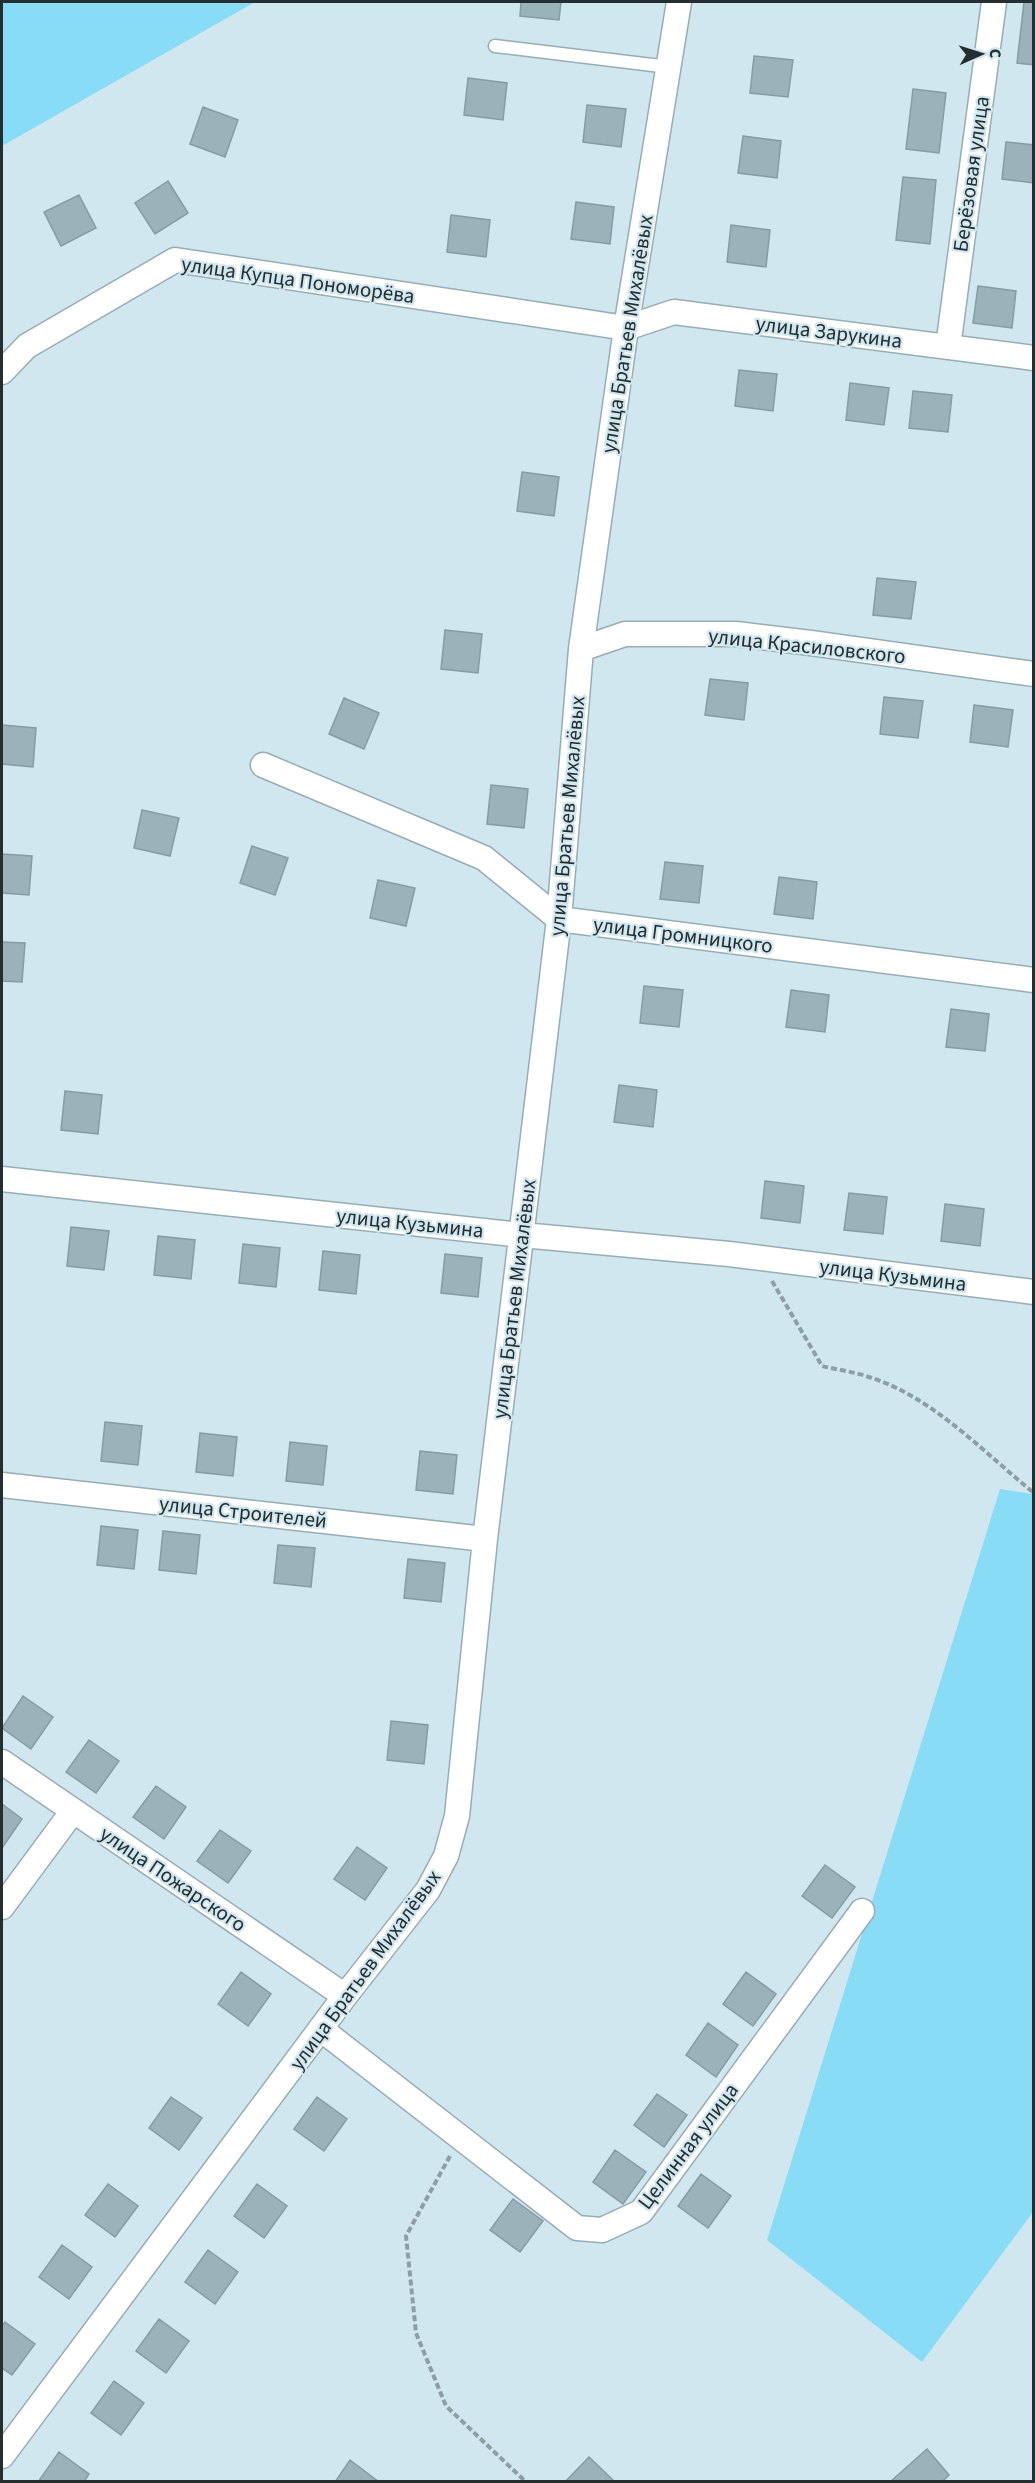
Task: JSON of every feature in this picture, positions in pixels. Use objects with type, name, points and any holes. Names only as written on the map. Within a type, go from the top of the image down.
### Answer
[{"type":"street","name":"улица Братьев Михалёвых","points":[[2,2456],[322,2030],[345,1996],[428,1890],[446,1856],[457,1816],[485,1539],[559,919],[581,649],[626,328],[679,2]]},
{"type":"street","name":"Берёзовая улица","points":[[948,347],[994,2]]},
{"type":"street","name":"улица Купца Пономорёва","points":[[2,372],[27,346],[175,260],[626,328]]},
{"type":"street","name":"улица Зарукина","points":[[626,328],[674,312],[1034,358]]},
{"type":"street","name":"улица Красиловского","points":[[581,649],[625,634],[736,634],[1034,674]]},
{"type":"street","points":[[263,765],[484,858],[559,919]]},
{"type":"street","name":"улица Громницкого","points":[[559,919],[1034,980]]},
{"type":"street","name":"улица Кузьмина","points":[[2,1179],[522,1235],[758,1257],[1034,1292]]},
{"type":"street","name":"улица Строителей","points":[[2,1485],[485,1539]]},
{"type":"street","name":"улица Пожарского","points":[[2,1762],[345,1996]]},
{"type":"street","points":[[2,1907],[73,1811]]},
{"type":"street","name":"Целинная улица","points":[[322,2030],[577,2228],[602,2230],[641,2212],[862,1911]]},
{"type":"lane","points":[[495,46],[669,67]]},
{"type":"path","points":[[758,1257],[822,1366],[872,1378],[914,1397],[954,1426],[1034,1493]]},
{"type":"path","points":[[460,2136],[406,2236],[416,2333],[446,2406],[525,2481]]},
{"type":"shaded area","points":[[2,2],[255,2],[2,146]]},
{"type":"shaded area","points":[[1000,1489],[1033,1494],[1033,2212],[922,2362],[767,2240]]},
{"type":"building","points":[[521,2],[561,2],[559,20],[520,16]]},
{"type":"building","points":[[1024,2],[1034,2],[1034,65],[1017,63]]},
{"type":"building","points":[[754,56],[793,60],[788,97],[750,93]]},
{"type":"building","points":[[468,78],[507,83],[503,120],[464,115]]},
{"type":"building","points":[[913,89],[946,93],[939,153],[906,149]]},
{"type":"building","points":[[587,105],[626,109],[621,147],[583,142]]},
{"type":"building","points":[[203,107],[238,120],[225,157],[190,144]]},
{"type":"building","points":[[743,136],[781,141],[777,178],[738,173]]},
{"type":"building","points":[[1006,142],[1034,145],[1034,183],[1002,179]]},
{"type":"building","points":[[903,177],[936,180],[930,244],[896,240]]},
{"type":"building","points":[[168,181],[188,213],[155,234],[135,203]]},
{"type":"building","points":[[79,195],[96,228],[61,246],[44,212]]},
{"type":"building","points":[[576,202],[614,207],[610,244],[571,239]]},
{"type":"building","points":[[451,215],[490,220],[486,257],[447,252]]},
{"type":"building","points":[[731,225],[770,230],[766,267],[727,262]]},
{"type":"building","points":[[978,286],[1016,291],[1012,328],[973,323]]},
{"type":"building","points":[[739,370],[777,374],[773,411],[735,406]]},
{"type":"building","points":[[850,383],[889,388],[884,425],[846,420]]},
{"type":"building","points":[[913,391],[952,395],[948,432],[909,428]]},
{"type":"building","points":[[522,472],[559,477],[554,516],[517,511]]},
{"type":"building","points":[[877,578],[916,582],[911,619],[873,615]]},
{"type":"building","points":[[445,630],[482,634],[478,673],[441,669]]},
{"type":"building","points":[[710,679],[748,683],[744,720],[705,715]]},
{"type":"building","points":[[884,697],[923,701],[918,738],[880,734]]},
{"type":"building","points":[[344,698],[379,713],[364,749],[329,734]]},
{"type":"building","points":[[974,705],[1013,710],[1008,747],[970,742]]},
{"type":"building","points":[[2,725],[36,728],[33,767],[2,764]]},
{"type":"building","points":[[491,785],[528,789],[524,828],[487,824]]},
{"type":"building","points":[[142,810],[179,818],[170,856],[134,848]]},
{"type":"building","points":[[252,846],[288,858],[275,895],[240,883]]},
{"type":"building","points":[[2,854],[32,856],[29,895],[2,893]]},
{"type":"building","points":[[665,862],[703,866],[699,903],[660,899]]},
{"type":"building","points":[[779,877],[817,882],[813,919],[774,914]]},
{"type":"building","points":[[378,880],[415,888],[406,926],[370,918]]},
{"type":"building","points":[[2,942],[25,943],[22,982],[2,981]]},
{"type":"building","points":[[644,986],[683,990],[679,1027],[640,1023]]},
{"type":"building","points":[[791,990],[829,995],[825,1032],[786,1027]]},
{"type":"building","points":[[951,1009],[989,1014],[985,1051],[946,1047]]},
{"type":"building","points":[[619,1085],[657,1090],[653,1127],[614,1122]]},
{"type":"building","points":[[65,1091],[102,1095],[98,1134],[61,1130]]},
{"type":"building","points":[[765,1181],[804,1186],[800,1223],[761,1218]]},
{"type":"building","points":[[849,1193],[887,1197],[883,1234],[844,1230]]},
{"type":"building","points":[[945,1204],[984,1209],[980,1246],[941,1241]]},
{"type":"building","points":[[71,1227],[109,1231],[104,1270],[67,1266]]},
{"type":"building","points":[[158,1236],[195,1240],[191,1279],[154,1275]]},
{"type":"building","points":[[243,1244],[280,1248],[276,1287],[239,1283]]},
{"type":"building","points":[[323,1251],[360,1255],[356,1294],[319,1290]]},
{"type":"building","points":[[445,1254],[482,1258],[478,1297],[441,1293]]},
{"type":"building","points":[[105,1422],[142,1426],[138,1465],[101,1461]]},
{"type":"building","points":[[200,1433],[237,1437],[233,1476],[196,1472]]},
{"type":"building","points":[[290,1442],[327,1446],[323,1485],[286,1481]]},
{"type":"building","points":[[420,1451],[457,1455],[453,1494],[416,1490]]},
{"type":"building","points":[[101,1526],[138,1530],[134,1569],[97,1565]]},
{"type":"building","points":[[163,1531],[200,1535],[196,1574],[159,1570]]},
{"type":"building","points":[[278,1545],[315,1548],[311,1587],[274,1583]]},
{"type":"building","points":[[408,1559],[445,1563],[441,1602],[404,1598]]},
{"type":"building","points":[[23,1696],[53,1717],[31,1749],[2,1728]]},
{"type":"building","points":[[391,1721],[428,1725],[424,1764],[387,1760]]},
{"type":"building","points":[[89,1740],[119,1761],[96,1793],[66,1772]]},
{"type":"building","points":[[156,1786],[186,1807],[164,1839],[133,1817]]},
{"type":"building","points":[[2,1804],[22,1819],[2,1848]]},
{"type":"building","points":[[220,1830],[251,1851],[228,1883],[197,1861]]},
{"type":"building","points":[[357,1847],[387,1868],[365,1900],[334,1879]]},
{"type":"building","points":[[825,1865],[855,1887],[832,1918],[802,1896]]},
{"type":"building","points":[[241,1972],[271,1994],[248,2026],[218,2004]]},
{"type":"building","points":[[746,1972],[776,1994],[753,2026],[723,2004]]},
{"type":"building","points":[[708,2023],[738,2045],[716,2077],[686,2055]]},
{"type":"building","points":[[657,2094],[687,2115],[664,2147],[634,2125]]},
{"type":"building","points":[[171,2097],[202,2118],[179,2150],[149,2128]]},
{"type":"building","points":[[317,2097],[347,2119],[324,2151],[294,2129]]},
{"type":"building","points":[[615,2150],[646,2172],[623,2204],[593,2182]]},
{"type":"building","points":[[701,2174],[731,2196],[708,2228],[678,2206]]},
{"type":"building","points":[[108,2184],[138,2206],[115,2237],[85,2215]]},
{"type":"building","points":[[257,2184],[287,2206],[264,2238],[234,2216]]},
{"type":"building","points":[[513,2199],[543,2221],[520,2252],[490,2230]]},
{"type":"building","points":[[62,2245],[92,2267],[69,2299],[39,2277]]},
{"type":"building","points":[[208,2250],[238,2272],[215,2304],[185,2282]]},
{"type":"building","points":[[159,2319],[189,2341],[166,2373],[136,2351]]},
{"type":"building","points":[[5,2322],[35,2344],[12,2375],[2,2368],[2,2326]]},
{"type":"building","points":[[114,2381],[144,2403],[121,2435],[91,2413]]},
{"type":"building","points":[[927,2449],[949,2475],[942,2482],[890,2482]]},
{"type":"building","points":[[59,2452],[89,2474],[84,2482],[38,2482]]},
{"type":"building","points":[[589,2457],[615,2482],[565,2482]]},
{"type":"building","points":[[350,2460],[379,2482],[335,2482]]}]
